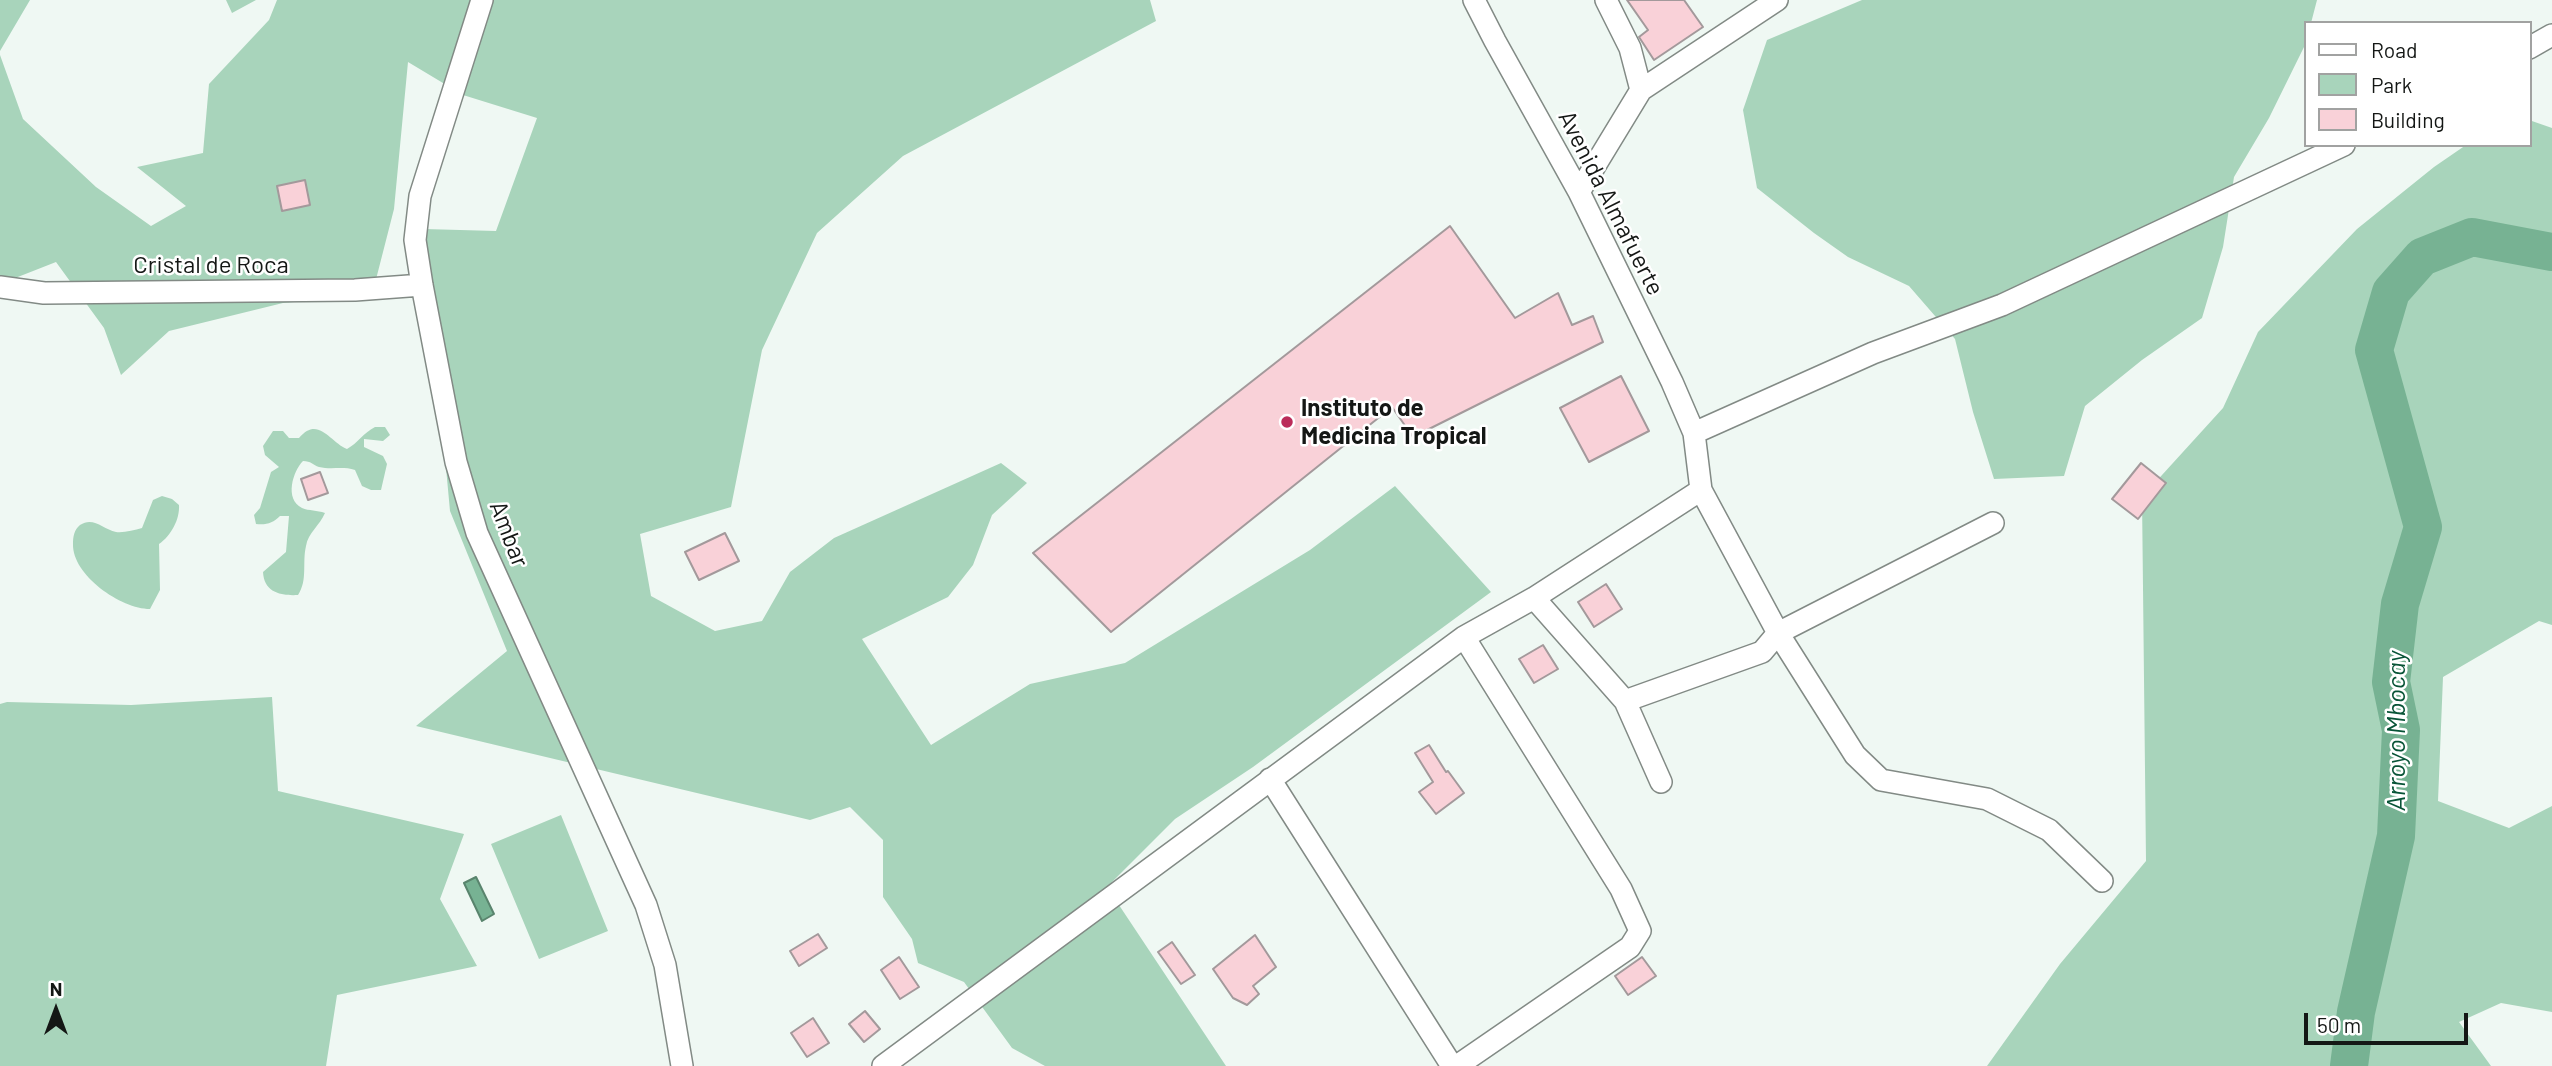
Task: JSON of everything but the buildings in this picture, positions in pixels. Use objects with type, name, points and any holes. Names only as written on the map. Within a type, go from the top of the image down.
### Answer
[{"type":"street","name":"Ambar","points":[[482,0],[420,196],[415,240],[422,285],[456,461],[477,533],[646,905],[665,965],[682,1066]]},
{"type":"street","name":"Avenida Almafuerte","points":[[1474,0],[1580,192],[1672,382],[1694,433],[1701,490]]},
{"type":"street","points":[[1606,0],[1629,48],[1641,90]]},
{"type":"street","points":[[1580,192],[1641,90],[1777,0]]},
{"type":"street","points":[[2531,47],[2552,35]]},
{"type":"street","points":[[1694,433],[1873,353],[2002,305],[2340,147]]},
{"type":"street","name":"Cristal de Roca","points":[[0,287],[44,293],[355,290],[422,285]]},
{"type":"street","points":[[889,1064],[1464,636],[1534,598],[1701,490],[1778,633],[1855,755],[1881,780],[1987,799],[2049,831],[2102,881]]},
{"type":"street","points":[[1625,701],[1762,652],[1778,633],[1993,523]]},
{"type":"street","points":[[1534,598],[1625,701],[1661,782]]},
{"type":"street","points":[[1270,779],[1455,1066],[1629,947],[1640,931],[1621,889],[1464,636]]},
{"type":"green space","points":[[0,0],[30,0],[0,51]]},
{"type":"green space","points":[[226,0],[256,0],[232,13]]},
{"type":"green space","points":[[277,0],[1150,0],[1156,21],[903,156],[817,233],[762,350],[731,507],[640,534],[651,596],[715,631],[762,621],[790,572],[834,538],[1001,463],[1027,483],[992,515],[973,565],[948,597],[862,639],[931,745],[1030,684],[1125,663],[1310,550],[1395,486],[1491,592],[1253,767],[1175,819],[1107,887],[1226,1066],[1045,1066],[1012,1048],[964,982],[918,963],[912,939],[883,897],[883,840],[850,807],[810,820],[416,726],[507,651],[450,511],[424,229],[496,231],[537,118],[463,95],[408,62],[394,209],[372,295],[283,303],[169,331],[121,375],[104,328],[56,262],[0,284],[0,55],[23,119],[96,187],[151,226],[186,206],[137,167],[203,153],[209,84],[269,20]]},
{"type":"green space","points":[[1862,0],[2317,0],[2312,21],[2304,21],[2304,47],[2269,118],[2234,177],[2223,247],[2202,318],[2142,360],[2085,406],[2064,476],[1994,479],[1973,412],[1955,339],[1909,286],[1848,257],[1757,188],[1743,110],[1767,40]]},
{"type":"green space","points":[[2531,121],[2552,128],[2552,625],[2539,621],[2443,677],[2438,801],[2509,828],[2552,806],[2552,1012],[2501,1003],[2459,1022],[2491,1066],[1987,1066],[2060,964],[2146,861],[2142,497],[2223,408],[2258,332],[2357,229],[2463,147],[2531,147]]},
{"type":"green space","points":[[375,427],[385,427],[390,435],[383,441],[364,439],[364,447],[383,456],[387,464],[381,490],[362,486],[355,470],[324,468],[306,461],[299,466],[292,485],[296,504],[325,513],[307,541],[303,583],[298,595],[285,595],[274,591],[266,584],[263,572],[286,552],[289,516],[280,516],[267,524],[256,524],[254,515],[260,508],[271,472],[279,467],[265,455],[263,446],[273,431],[283,431],[289,438],[299,438],[312,429],[324,432],[347,449]]},
{"type":"green space","points":[[162,496],[179,505],[178,516],[171,532],[159,544],[160,590],[150,609],[126,603],[100,588],[81,567],[73,544],[76,529],[89,522],[116,532],[142,528],[153,500]]},
{"type":"green space","points":[[272,697],[278,791],[464,834],[440,899],[477,966],[337,995],[326,1066],[0,1066],[0,704],[131,705]]},
{"type":"green space","points":[[561,815],[608,931],[539,959],[491,844]]},
{"type":"shaded area","points":[[476,877],[494,914],[482,921],[464,883]]},
{"type":"waterway","name":"Arroyo Mbocay","points":[[2349,1066],[2356,1012],[2396,836],[2401,730],[2391,682],[2400,604],[2423,527],[2374,350],[2391,292],[2422,257],[2472,237],[2552,252]]},
{"type":"place","name":"Instituto de Medicina Tropical","points":[[1287,422]]}]
